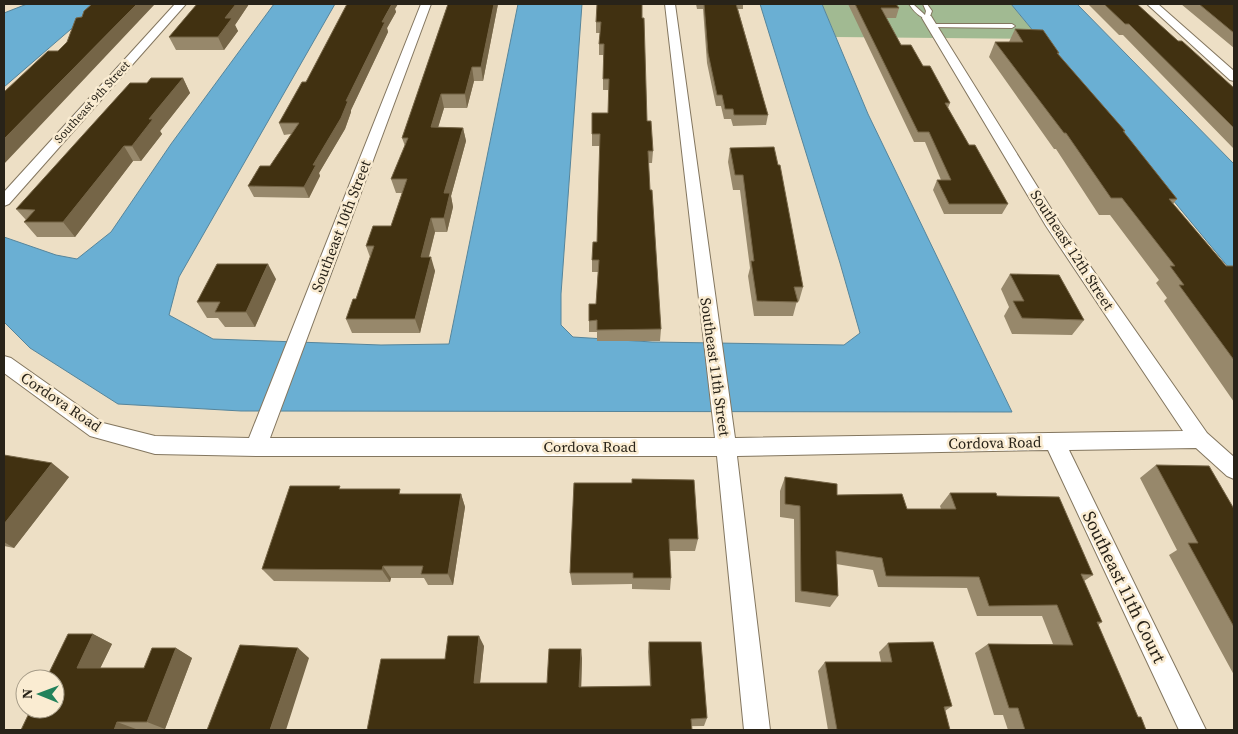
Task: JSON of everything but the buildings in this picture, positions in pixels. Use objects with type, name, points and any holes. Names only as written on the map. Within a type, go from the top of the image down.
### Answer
[{"type":"street","name":"Southeast 9th Street","points":[[4,201],[181,4]]},
{"type":"street","name":"Southeast 10th Street","points":[[256,447],[426,4]]},
{"type":"street","name":"Southeast 11th Street","points":[[670,4],[710,334],[726,447],[757,730]]},
{"type":"street","points":[[1152,4],[1234,77]]},
{"type":"street","name":"Southeast 12th Street","points":[[928,16],[1054,226],[1200,439],[1234,470]]},
{"type":"street","name":"Cordova Road","points":[[4,363],[98,430],[156,445],[256,447],[726,447],[1055,443],[1200,439]]},
{"type":"street","name":"Southeast 11th Court","points":[[1055,443],[1193,730]]},
{"type":"lane","points":[[911,4],[918,12],[928,16],[1012,26]]},
{"type":"green space","points":[[822,4],[1011,4],[1040,39],[836,37]]},
{"type":"water","points":[[27,4],[100,4],[4,87],[4,13]]},
{"type":"water","points":[[274,4],[335,4],[179,277],[169,315],[213,339],[381,345],[449,344],[518,4],[582,4],[561,294],[561,325],[573,337],[652,342],[844,345],[860,333],[760,4],[822,4],[868,114],[1012,412],[241,411],[118,404],[30,348],[4,322],[4,237],[56,255],[77,259],[111,232],[171,144]]},
{"type":"water","points":[[1011,4],[1077,4],[1234,164],[1234,274]]}]
